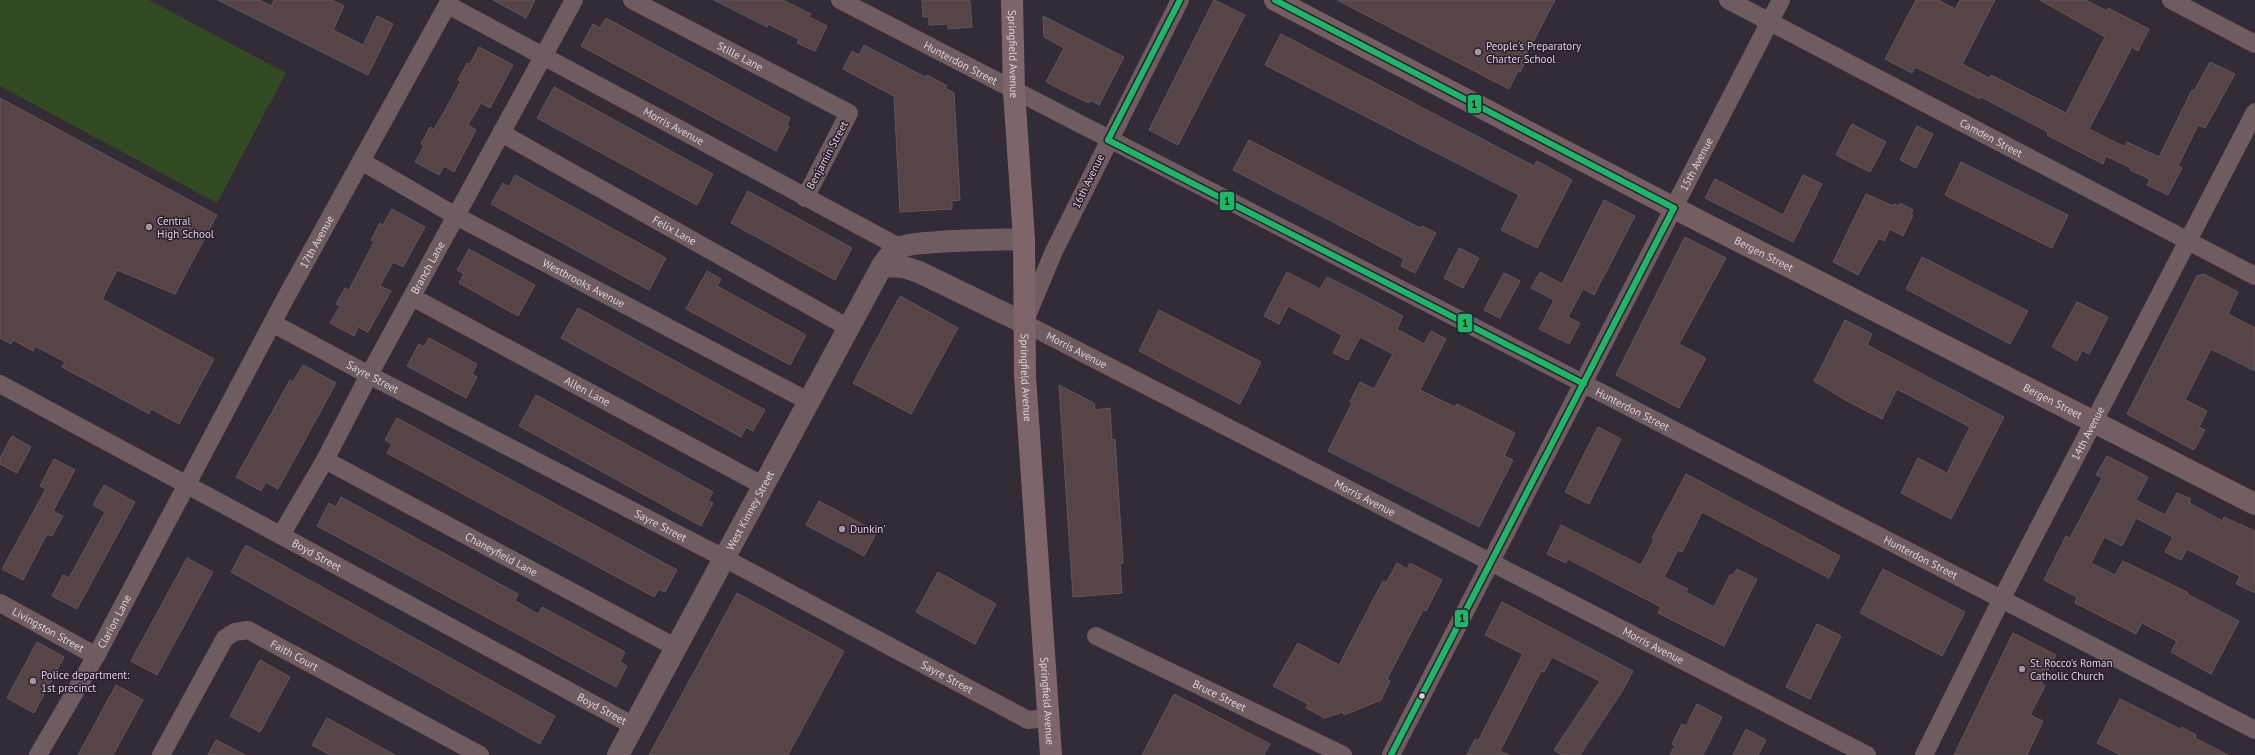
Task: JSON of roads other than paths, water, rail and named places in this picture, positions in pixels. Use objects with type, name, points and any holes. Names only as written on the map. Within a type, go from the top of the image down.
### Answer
[{"type":"main road","name":"Springfield Avenue","points":[[1012,0],[1014,91],[1024,239],[1024,323],[1027,406],[1051,755]]},
{"type":"main road","name":"Bergen Street","points":[[1275,0],[1674,208],[2095,421],[2255,504]]},
{"type":"street","name":"Branch Lane","points":[[281,536],[326,460],[369,375],[574,0]]},
{"type":"street","name":"Stille Lane","points":[[632,0],[849,113]]},
{"type":"street","name":"Hunterdon Street","points":[[840,0],[1108,140],[2002,598],[2255,730]]},
{"type":"street","name":"16th Avenue","points":[[1024,323],[1054,251],[1108,140],[1180,0]]},
{"type":"street","name":"Camden Street","points":[[1728,0],[2255,276]]},
{"type":"street","name":"15th Avenue","points":[[1391,755],[1584,384],[1781,0]]},
{"type":"street","points":[[2171,0],[2255,44]]},
{"type":"street","name":"Morris Avenue","points":[[449,2],[543,57],[899,247]]},
{"type":"street","name":"17th Avenue","points":[[186,485],[361,161],[449,2]]},
{"type":"street","name":"14th Avenue","points":[[1924,755],[2002,598],[2255,112]]},
{"type":"street","name":"Benjamin Street","points":[[805,198],[849,113]]},
{"type":"street","name":"Felix Lane","points":[[501,134],[849,328]]},
{"type":"street","name":"Westbrooks Avenue","points":[[361,161],[456,216],[808,401]]},
{"type":"street","points":[[882,266],[899,247],[918,243],[1024,239]]},
{"type":"street","name":"Morris Avenue","points":[[882,266],[898,266],[919,272],[1024,323],[1867,755]]},
{"type":"street","name":"West Kinney Street","points":[[618,755],[677,648],[762,485],[882,266]]},
{"type":"street","name":"Allen Lane","points":[[412,298],[762,485]]},
{"type":"street","name":"Sayre Street","points":[[274,324],[369,375],[724,558],[1028,720],[1049,718]]},
{"type":"street","name":"Boyd Street","points":[[0,384],[634,726]]},
{"type":"street","name":"Chaneyfield Lane","points":[[326,460],[677,648]]},
{"type":"street","name":"Clarion Lane","points":[[38,755],[96,656],[186,485]]},
{"type":"street","name":"Livingston Street","points":[[0,603],[96,656]]},
{"type":"street","name":"Faith Court","points":[[161,755],[225,638],[235,632],[248,630],[480,755]]},
{"type":"street","name":"Bruce Street","points":[[1096,636],[1343,755]]},
{"type":"place","name":"People's Preparatory Charter School","points":[[1478,52]]},
{"type":"place","name":"Central High School","points":[[149,227]]},
{"type":"place","name":"Dunkin'","points":[[842,529]]},
{"type":"place","name":"St. Rocco's Roman Catholic Church","points":[[2022,669]]},
{"type":"place","name":"Police department: 1st precinct","points":[[33,681]]}]
